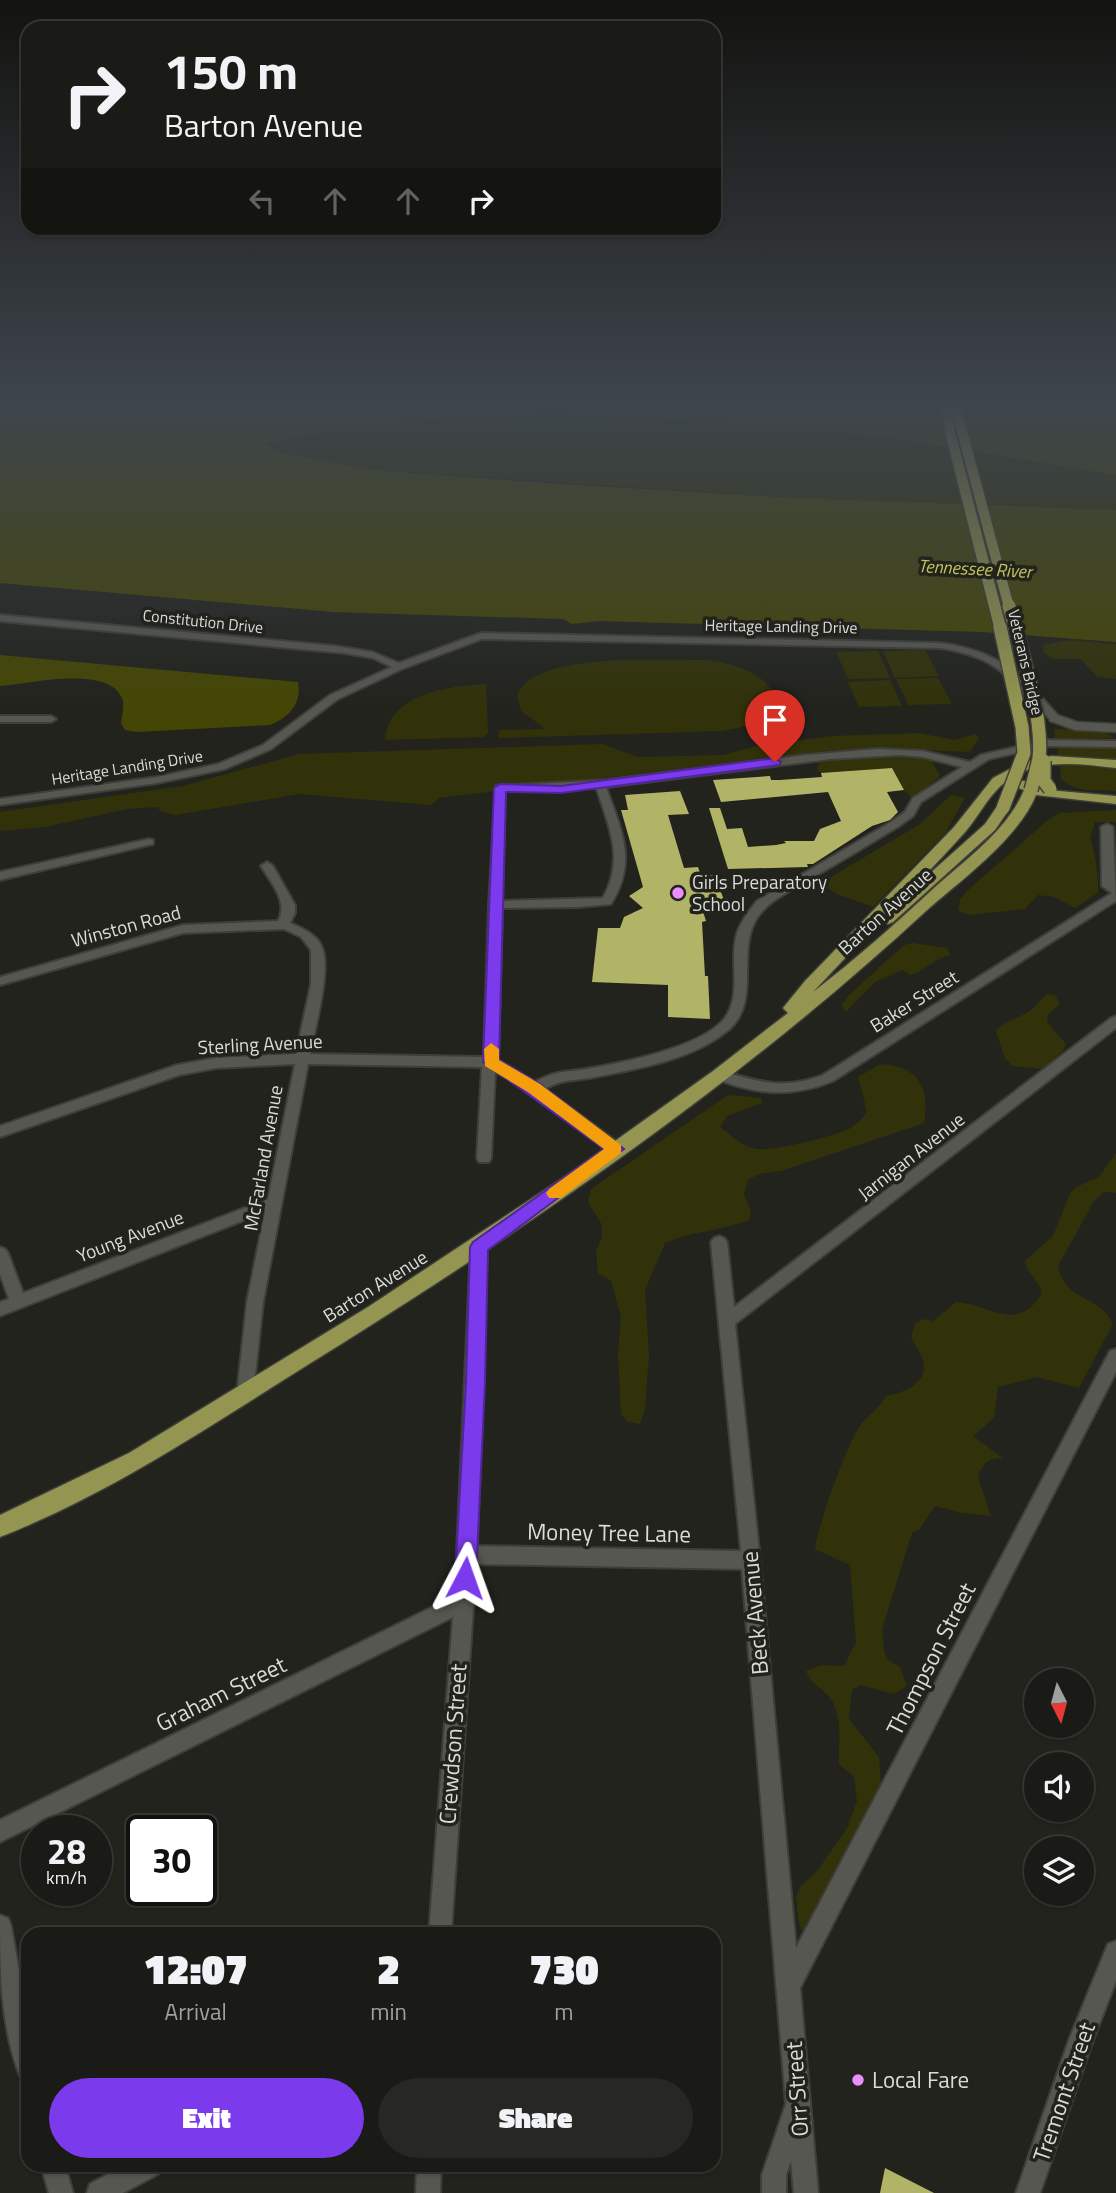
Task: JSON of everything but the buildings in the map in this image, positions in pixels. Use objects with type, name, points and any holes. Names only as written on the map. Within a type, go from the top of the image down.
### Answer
[{"type":"main road","name":"Veterans Bridge","points":[[969,503],[1022,726],[1024,753],[1003,807]]},
{"type":"main road","name":"Veterans Bridge","points":[[981,503],[1031,690],[1039,740],[1039,757],[1031,790]]},
{"type":"main road","points":[[1031,690],[1043,730],[1044,781],[1050,789],[1093,800]]},
{"type":"main road","points":[[791,1008],[846,944],[967,822],[988,788],[1002,777],[1017,768],[1040,761],[1116,764]]},
{"type":"main road","points":[[1015,780],[1031,790],[1093,800],[1116,800]]},
{"type":"main road","name":"Barton Avenue","points":[[0,1526],[137,1460],[479,1247],[719,1075],[855,969],[1005,830],[1031,790]]},
{"type":"main road","name":"Barton Avenue","points":[[752,1049],[791,1008],[970,846],[1003,807]]},
{"type":"street","name":"Constitution Drive","points":[[0,618],[335,649],[378,656],[399,667]]},
{"type":"street","name":"Heritage Landing Drive","points":[[0,802],[157,780],[221,767],[267,747],[334,697],[399,667],[481,636],[891,643],[953,648],[973,651],[992,660],[1013,675],[1055,718]]},
{"type":"street","points":[[1055,718],[1075,726],[1116,728]]},
{"type":"street","points":[[0,719],[51,719]]},
{"type":"street","points":[[534,1088],[558,1076],[582,1075],[648,1060],[704,1039],[723,1028],[732,1018],[740,998],[741,935],[747,921],[761,904],[895,824],[909,814],[916,800],[968,765],[1024,746],[1116,744]]},
{"type":"street","points":[[484,1158],[500,788],[561,789],[870,752],[932,754],[968,765]]},
{"type":"street","points":[[495,905],[582,905],[607,901],[618,880],[621,843],[600,784]]},
{"type":"street","points":[[1107,827],[1108,886],[1116,894]]},
{"type":"street","points":[[0,876],[149,842]]},
{"type":"street","points":[[267,866],[289,905],[289,913],[282,926]]},
{"type":"street","name":"Baker Street","points":[[719,1075],[737,1083],[767,1088],[806,1088],[828,1078],[1116,894]]},
{"type":"street","name":"Winston Road","points":[[0,981],[183,929],[282,926],[305,934]]},
{"type":"street","name":"McFarland Avenue","points":[[245,1394],[255,1302],[300,1059],[317,984],[317,949],[305,934]]},
{"type":"street","name":"Jarnigan Avenue","points":[[728,1320],[1116,1021]]},
{"type":"street","name":"Sterling Avenue","points":[[0,1132],[177,1070],[216,1063],[300,1059],[490,1062]]},
{"type":"street","points":[[490,1062],[534,1088],[615,1149]]},
{"type":"street","name":"Young Avenue","points":[[0,1309],[275,1202]]},
{"type":"street","name":"Beck Avenue","points":[[719,1242],[789,1984]]},
{"type":"street","name":"Crewdson Street","points":[[440,1927],[467,1555],[479,1247]]},
{"type":"street","points":[[0,1253],[18,1301]]},
{"type":"street","name":"Thompson Street","points":[[789,1984],[1116,1356]]},
{"type":"street","name":"Money Tree Lane","points":[[467,1555],[751,1560]]},
{"type":"street","name":"Graham Street","points":[[0,1831],[463,1602]]},
{"type":"street","points":[[0,1926],[21,2041]]},
{"type":"street","name":"Tremont Street","points":[[1028,2193],[1081,2040],[1116,1952]]},
{"type":"street","name":"Orr Street","points":[[789,1984],[806,2193]]},
{"type":"street","points":[[774,2193],[774,2175],[797,2107]]},
{"type":"street","points":[[55,2172],[61,2193]]},
{"type":"street","points":[[99,2193],[136,2172]]},
{"type":"street","points":[[428,2193],[429,2172]]},
{"type":"shaded area","points":[[939,503],[1116,503],[1116,510]]},
{"type":"shaded area","points":[[1070,640],[1116,644],[1116,679],[1097,677],[1081,659],[1053,659],[1044,653],[1043,645]]},
{"type":"shaded area","points":[[925,650],[939,676],[895,678],[883,651]]},
{"type":"shaded area","points":[[878,651],[890,678],[848,679],[836,652]]},
{"type":"shaded area","points":[[707,660],[750,672],[765,682],[773,693],[774,705],[766,715],[749,725],[722,731],[499,738],[499,730],[546,729],[521,711],[517,696],[528,681],[548,671],[602,661]]},
{"type":"shaded area","points":[[938,678],[952,704],[908,705],[896,679]]},
{"type":"shaded area","points":[[890,680],[902,706],[859,707],[848,682]]},
{"type":"shaded area","points":[[486,684],[488,733],[484,737],[385,740],[389,724],[397,712],[409,702],[439,690]]},
{"type":"shaded area","points":[[1054,729],[1103,731],[1115,738],[1055,739]]},
{"type":"shaded area","points":[[918,733],[955,740],[975,734],[979,738],[970,752],[871,748],[825,751],[439,798],[431,805],[299,794],[176,815],[162,812],[157,807],[127,809],[45,827],[0,831],[0,812],[183,786],[299,754],[603,744],[637,757],[723,755],[761,745],[832,736]]},
{"type":"shaded area","points":[[1058,745],[1116,747],[1116,760],[1058,757]]},
{"type":"shaded area","points":[[876,755],[929,757],[940,776],[913,799],[904,790],[892,768],[821,773],[817,769],[820,762]]},
{"type":"shaded area","points":[[1060,764],[1116,767],[1116,791],[1073,787],[1061,779]]},
{"type":"shaded area","points":[[951,795],[965,798],[946,832],[873,907],[837,894],[821,883],[920,824]]},
{"type":"shaded area","points":[[1116,810],[1116,822],[1095,822],[1090,838],[1094,850],[1098,893],[1075,908],[1054,897],[1038,895],[1025,909],[968,915],[958,910],[960,899],[969,889],[1059,813]]},
{"type":"shaded area","points":[[913,943],[947,948],[950,955],[911,975],[902,970],[875,982],[846,1012],[842,1005],[848,996],[904,945]]},
{"type":"shaded area","points":[[1047,994],[1055,995],[1060,1004],[1048,1015],[1047,1022],[1066,1044],[1063,1051],[1043,1069],[1012,1066],[1005,1058],[996,1031],[1031,1010]]},
{"type":"shaded area","points":[[880,1064],[904,1069],[918,1080],[925,1098],[924,1123],[781,1171],[759,1174],[748,1180],[744,1195],[751,1211],[749,1220],[665,1243],[645,1290],[649,1356],[645,1409],[640,1424],[628,1422],[621,1414],[618,1354],[621,1317],[611,1281],[598,1273],[596,1252],[602,1237],[602,1225],[588,1202],[591,1189],[728,1095],[761,1098],[762,1103],[727,1116],[720,1127],[737,1141],[752,1148],[790,1145],[846,1130],[867,1112],[858,1077]]},
{"type":"shaded area","points":[[1116,1153],[1116,1193],[1104,1192],[1094,1201],[1058,1266],[1067,1286],[1100,1308],[1113,1324],[1079,1388],[1037,1377],[998,1387],[994,1418],[973,1436],[1003,1458],[987,1462],[978,1477],[991,1516],[962,1513],[935,1506],[919,1530],[912,1533],[882,1629],[884,1651],[888,1660],[900,1667],[907,1686],[894,1694],[860,1685],[852,1690],[849,1719],[879,1757],[881,1785],[804,1934],[799,1925],[796,1897],[800,1887],[818,1870],[847,1828],[857,1801],[854,1777],[839,1764],[839,1724],[835,1708],[806,1671],[821,1665],[844,1666],[856,1642],[850,1565],[815,1549],[821,1522],[841,1466],[861,1424],[886,1396],[908,1389],[920,1380],[924,1366],[911,1337],[915,1323],[925,1319],[933,1321],[956,1302],[1012,1315],[1032,1306],[1042,1294],[1025,1261],[1053,1236],[1070,1193],[1076,1187],[1099,1177]]},
{"type":"water","name":"Tennessee River","points":[[0,503],[939,503],[1116,510],[1116,642],[982,632],[598,621],[572,624],[563,619],[333,612],[0,583]]},
{"type":"water","points":[[0,655],[298,682],[299,690],[293,709],[270,725],[137,732],[125,730],[121,723],[123,701],[116,689],[103,682],[68,678],[0,686]]},
{"type":"slow traffic","points":[[491,1049],[491,1062],[534,1088],[615,1149],[555,1193]]},
{"type":"place","name":"Girls Preparatory School","points":[[678,893]]},
{"type":"place","name":"Local Fare","points":[[858,2080]]},
{"type":"route","points":[[465,1578],[476,1383],[479,1247],[615,1149],[534,1088],[491,1062],[500,788],[561,789],[775,762]]}]
